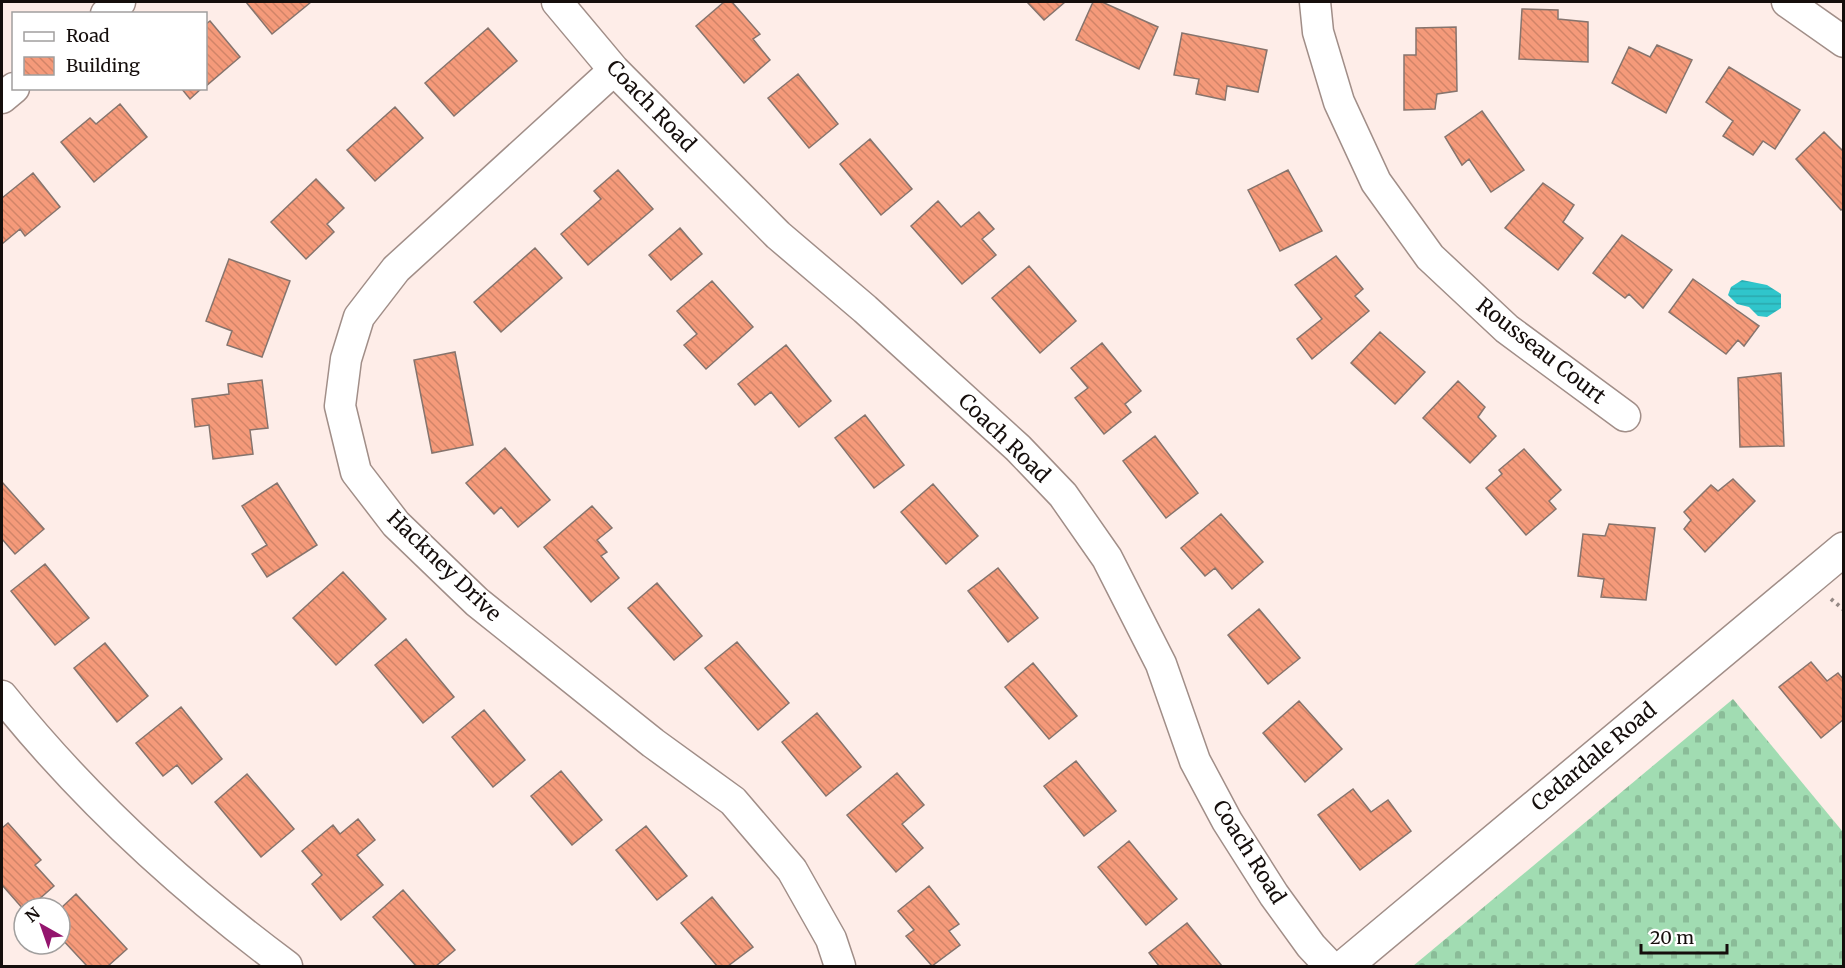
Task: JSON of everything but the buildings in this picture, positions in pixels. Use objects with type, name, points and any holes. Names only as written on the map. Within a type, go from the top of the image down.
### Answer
[{"type":"street","points":[[108,12],[120,2]]},
{"type":"street","name":"Coach Road","points":[[557,2],[614,70],[778,235],[865,309],[1009,440],[1063,495],[1107,558],[1161,664],[1195,761],[1227,821],[1274,895],[1311,946],[1330,966]]},
{"type":"street","name":"Rousseau Court","points":[[1315,2],[1318,32],[1339,102],[1376,182],[1430,257],[1507,329],[1625,416]]},
{"type":"street","points":[[1787,2],[1844,42]]},
{"type":"street","name":"Hackney Drive","points":[[614,70],[396,269],[359,316],[346,359],[340,406],[356,472],[396,524],[477,602],[627,723],[733,801],[792,870],[831,939],[840,966]]},
{"type":"street","name":"Cedardale Road","points":[[1345,966],[1837,570]]},
{"type":"street","points":[[2,696],[34,736],[137,842],[245,935],[287,966]]},
{"type":"path","points":[[1837,570],[1844,610]]},
{"type":"green space","points":[[1733,699],[1843,832],[1843,966],[1413,966]]},
{"type":"water","points":[[1742,280],[1767,285],[1781,294],[1781,308],[1767,317],[1758,316],[1749,307],[1737,304],[1728,295],[1731,287]]}]
